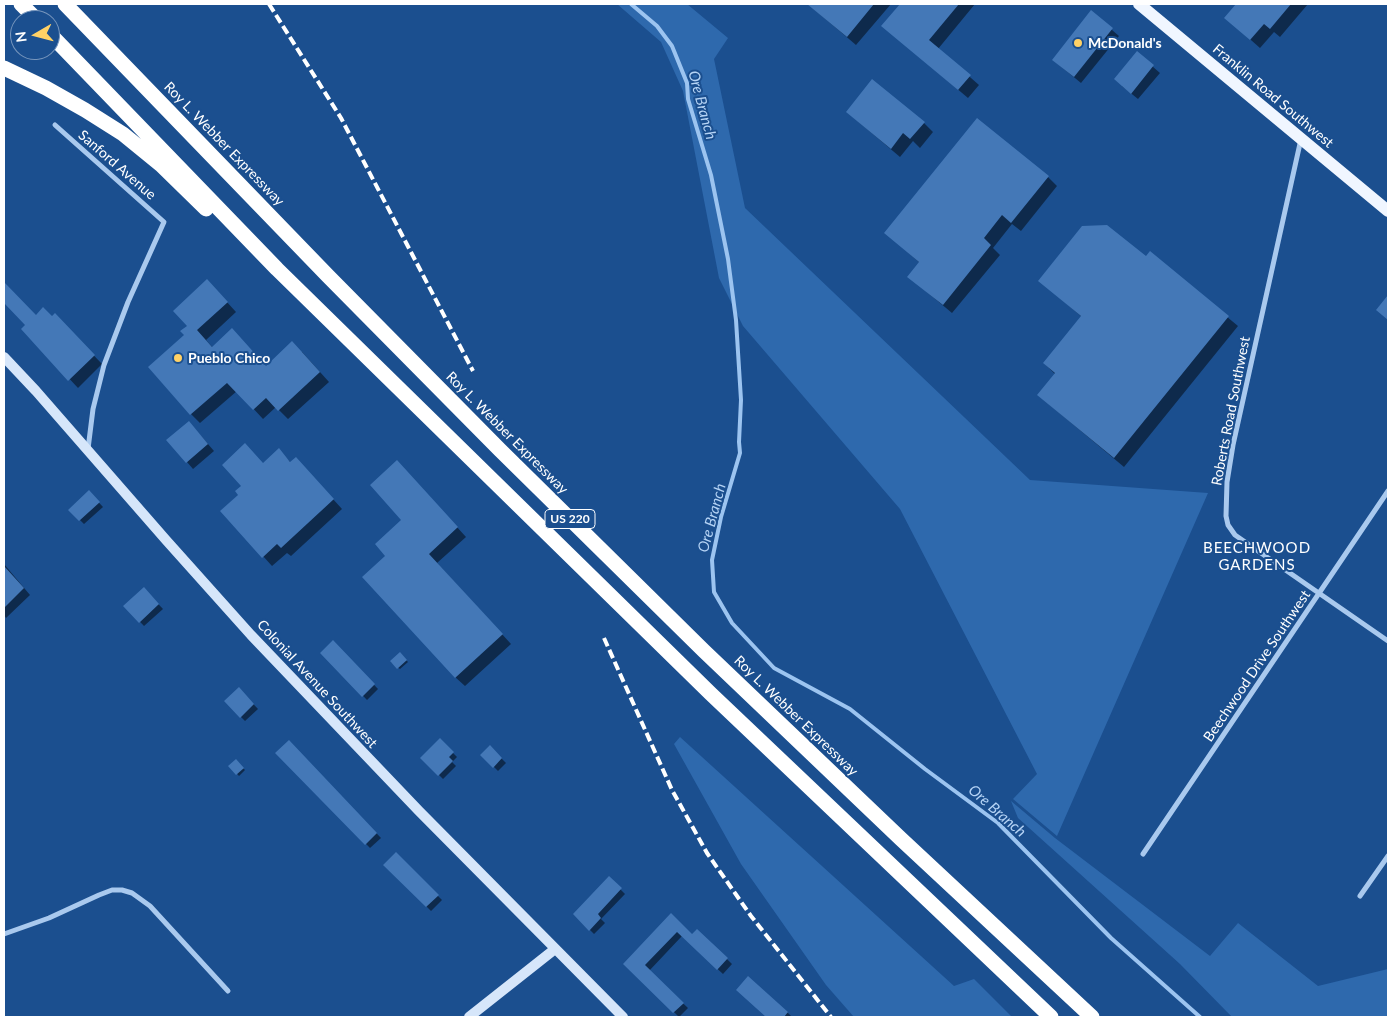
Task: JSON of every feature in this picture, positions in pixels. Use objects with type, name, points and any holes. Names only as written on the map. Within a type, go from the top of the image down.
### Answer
[{"type":"highway","name":"Roy L. Webber Expressway","points":[[65,4],[511,461],[704,651],[1092,1017]]},
{"type":"highway","name":"US 220","points":[[60,44],[277,269],[697,681],[1051,1017]]},
{"type":"highway","points":[[4,68],[54,92],[123,134],[161,165],[200,205],[277,269]]},
{"type":"main road","name":"Franklin Road Southwest","points":[[1139,4],[1388,211]]},
{"type":"main road","name":"Colonial Avenue Southwest","points":[[4,357],[252,635],[419,811],[623,1017]]},
{"type":"main road","points":[[469,1017],[555,949]]},
{"type":"street","name":"Sanford Avenue","points":[[55,125],[164,222],[128,302],[104,366],[93,409],[88,450]]},
{"type":"street","name":"Roberts Road Southwest","points":[[1301,139],[1233,445],[1227,482],[1226,516],[1228,525],[1235,535],[1388,641]]},
{"type":"street","name":"Beechwood Drive Southwest","points":[[1143,854],[1388,490]]},
{"type":"street","points":[[1360,896],[1388,856]]},
{"type":"street","points":[[4,934],[50,918],[112,890],[122,890],[132,893],[150,906],[228,991]]},
{"type":"shaded area","points":[[617,4],[687,4],[728,38],[714,59],[745,208],[1030,480],[1208,493],[1057,836],[1013,799],[1037,774],[900,509],[743,326],[719,278],[683,91],[661,42]]},
{"type":"shaded area","points":[[680,737],[954,986],[974,979],[1012,1017],[854,1017],[826,985],[741,864],[674,744]]},
{"type":"shaded area","points":[[1011,801],[1055,838],[1210,956],[1238,923],[1318,986],[1388,969],[1388,1017],[1232,1017],[1180,964],[1018,818]]},
{"type":"building","points":[[807,4],[874,4],[847,37]]},
{"type":"building","points":[[900,4],[959,4],[929,40],[971,75],[958,90],[881,26]]},
{"type":"building","points":[[1236,4],[1291,4],[1270,29],[1264,24],[1250,40],[1224,18]]},
{"type":"building","points":[[1091,10],[1113,28],[1074,77],[1052,60]]},
{"type":"building","points":[[1137,51],[1154,65],[1131,94],[1114,79]]},
{"type":"building","points":[[872,79],[925,122],[910,139],[903,133],[891,149],[846,112]]},
{"type":"building","points":[[977,118],[1049,176],[1011,223],[1002,215],[984,238],[991,245],[943,305],[907,277],[919,262],[884,233]]},
{"type":"building","points":[[1107,225],[1146,256],[1150,251],[1229,316],[1114,458],[1037,395],[1055,373],[1043,363],[1081,316],[1038,281],[1082,226]]},
{"type":"building","points":[[207,279],[228,302],[197,330],[212,347],[232,328],[266,366],[292,341],[320,372],[278,411],[266,398],[253,410],[227,383],[190,415],[148,367],[184,335],[180,331],[187,326],[173,311]]},
{"type":"building","points":[[4,282],[36,315],[43,307],[52,316],[55,313],[95,355],[68,381],[21,329],[25,325],[4,303]]},
{"type":"building","points":[[1388,295],[1388,320],[1376,310]]},
{"type":"building","points":[[189,421],[208,444],[186,463],[166,440]]},
{"type":"building","points":[[245,443],[263,463],[279,448],[290,462],[296,457],[334,499],[281,548],[277,544],[262,558],[220,511],[238,495],[235,491],[241,486],[222,465]]},
{"type":"building","points":[[397,460],[458,527],[429,554],[503,634],[455,678],[362,577],[385,556],[375,544],[401,520],[370,485]]},
{"type":"building","points":[[89,490],[100,502],[79,521],[68,510]]},
{"type":"building","points":[[4,566],[24,588],[4,608]]},
{"type":"building","points":[[144,587],[159,604],[139,623],[123,606]]},
{"type":"building","points":[[333,640],[375,684],[362,697],[320,653]]},
{"type":"building","points":[[400,652],[407,660],[397,669],[390,661]]},
{"type":"building","points":[[239,687],[254,704],[240,718],[224,701]]},
{"type":"building","points":[[440,738],[454,752],[449,757],[453,761],[438,776],[420,758]]},
{"type":"building","points":[[289,740],[377,833],[365,845],[275,753]]},
{"type":"building","points":[[490,745],[502,758],[493,768],[480,755]]},
{"type":"building","points":[[236,759],[244,768],[236,775],[228,766]]},
{"type":"building","points":[[396,852],[439,895],[426,907],[383,865]]},
{"type":"building","points":[[609,876],[622,888],[598,914],[601,918],[589,931],[573,914]]},
{"type":"building","points":[[671,913],[692,934],[697,929],[728,958],[717,970],[677,932],[645,965],[684,1003],[673,1013],[623,964]]},
{"type":"building","points":[[748,976],[788,1012],[784,1017],[766,1017],[736,990]]},
{"type":"waterway","name":"Ore Branch","points":[[631,4],[657,26],[672,46],[687,83],[688,99],[711,175],[728,259],[736,320],[741,400],[740,453],[721,517],[712,560],[714,592],[732,623],[774,668],[850,709],[925,769],[998,823],[1111,938],[1200,1017]]},
{"type":"railway","points":[[269,4],[341,118],[473,371]]},
{"type":"railway","points":[[604,638],[672,790],[707,853],[751,916],[831,1017]]},
{"type":"place","name":"McDonald's","points":[[1078,43]]},
{"type":"place","name":"Pueblo Chico","points":[[178,358]]},
{"type":"district","name":"BEECHWOOD GARDENS","points":[[1257,556]]}]
